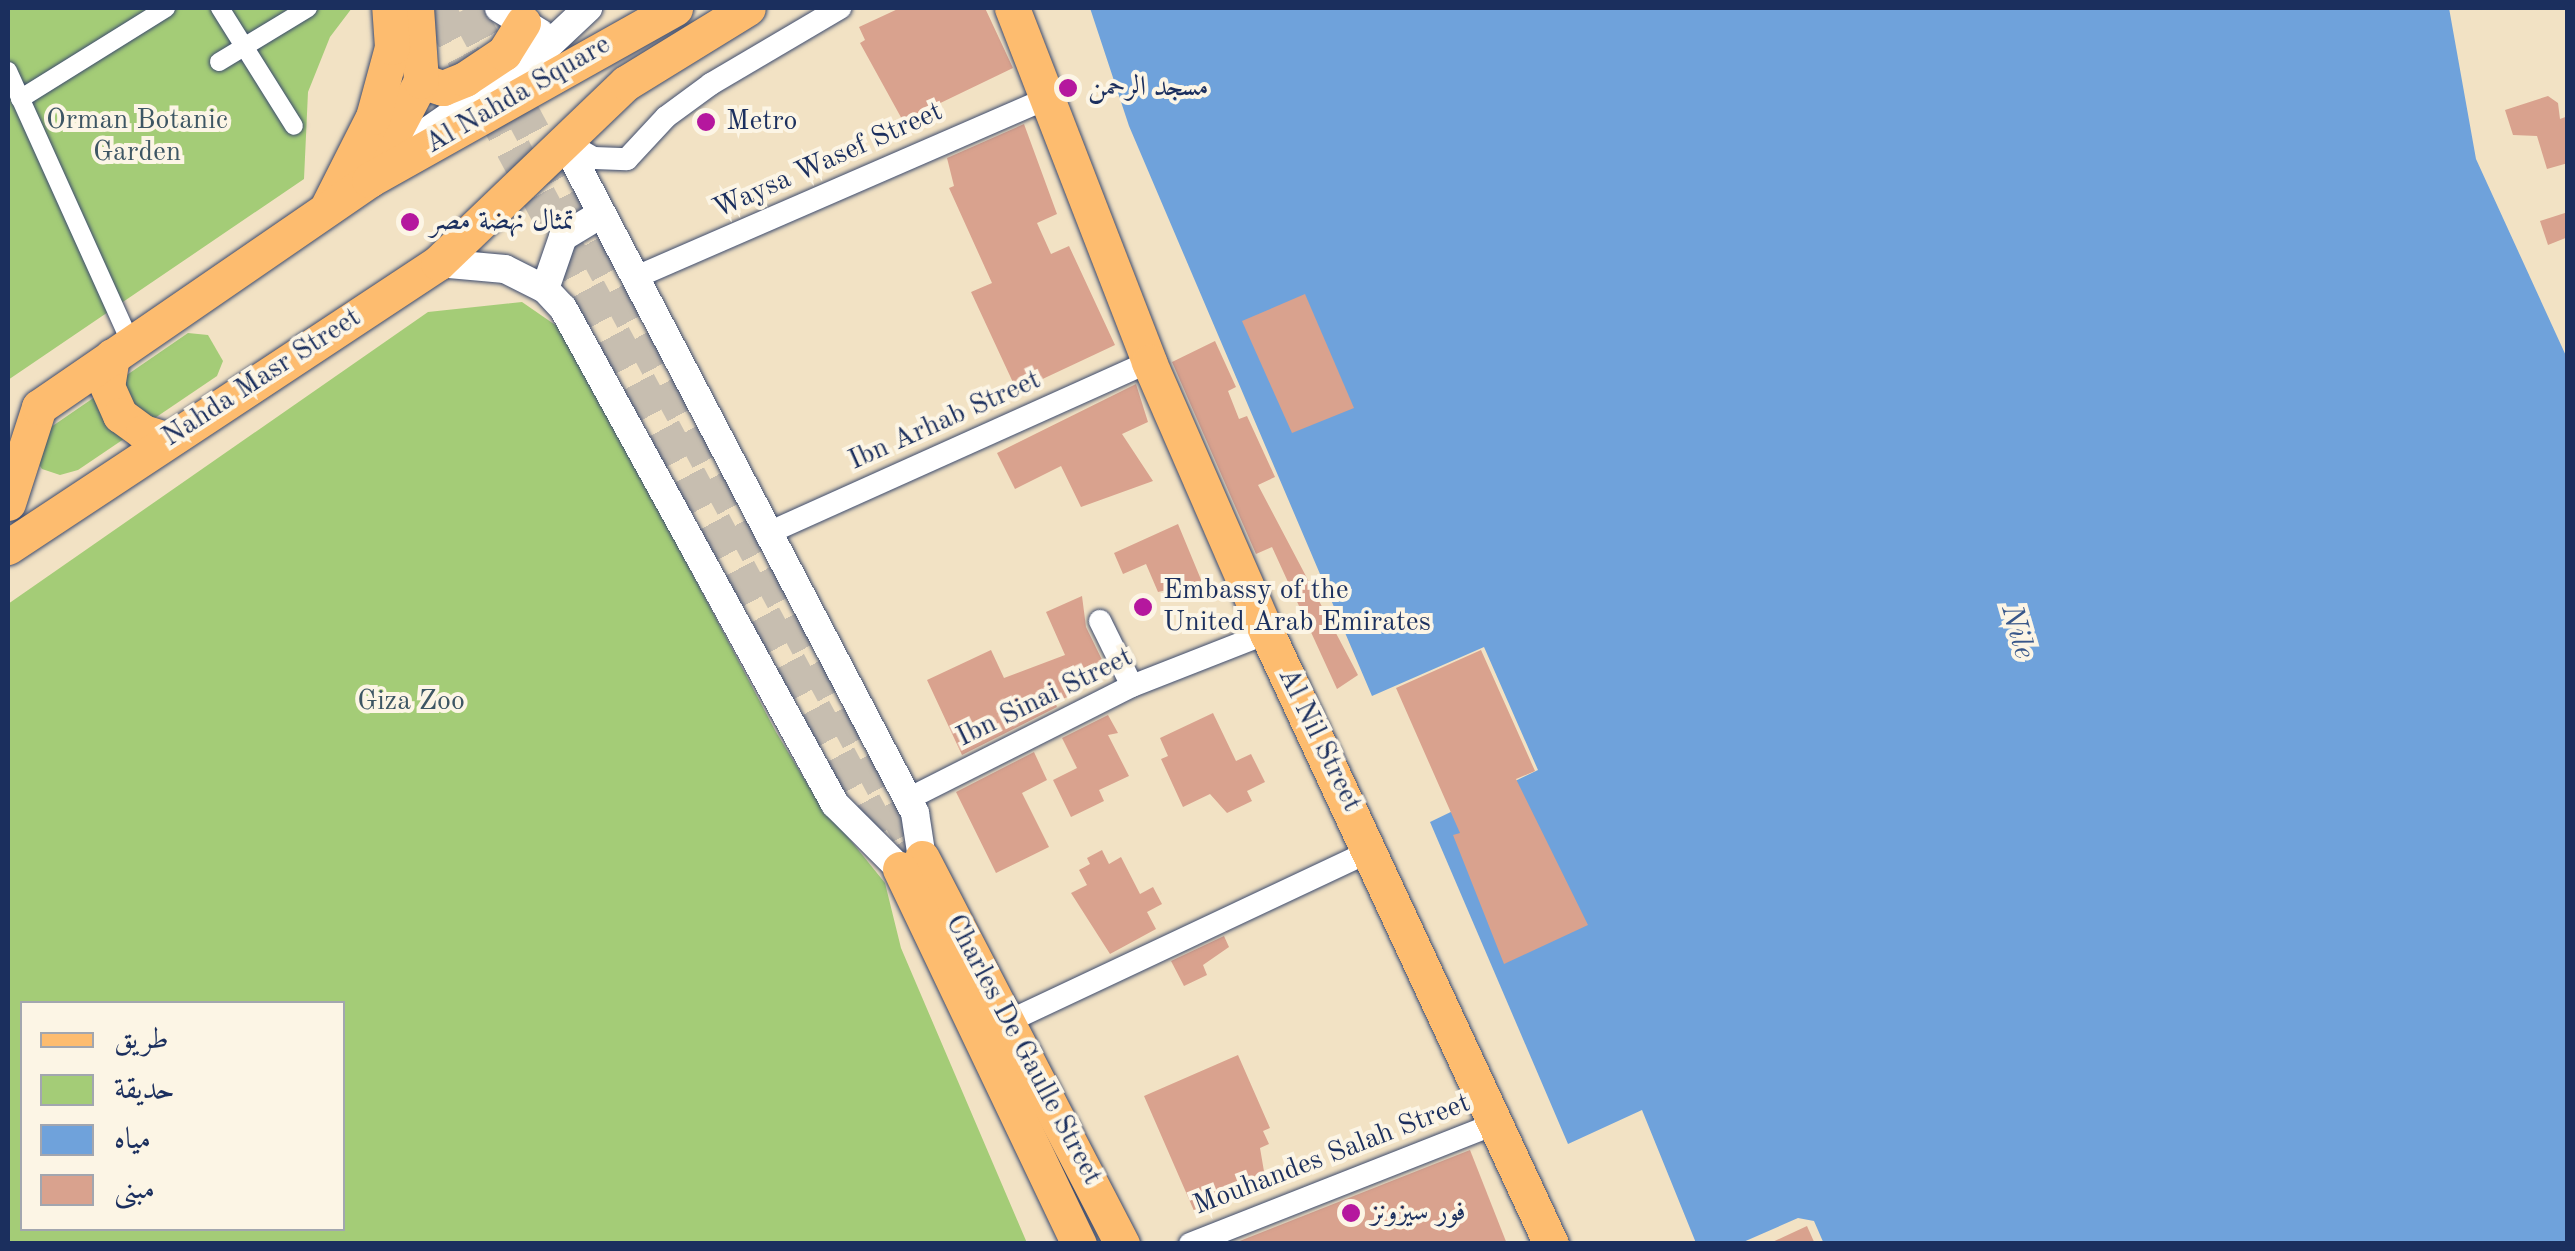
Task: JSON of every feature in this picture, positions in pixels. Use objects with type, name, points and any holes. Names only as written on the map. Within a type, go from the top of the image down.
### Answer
[{"type":"main road","points":[[327,209],[373,117],[392,47],[389,8]]},
{"type":"main road","points":[[8,502],[39,407],[370,180],[421,81],[416,8]]},
{"type":"main road","name":"Al Nahda Square","points":[[510,200],[564,140],[626,82],[684,43],[748,8]]},
{"type":"main road","name":"Al Nil Street","points":[[1012,8],[1149,362],[1267,634],[1372,850],[1550,1244]]},
{"type":"main road","name":"Al Nahda Square","points":[[370,180],[672,10]]},
{"type":"main road","points":[[421,81],[444,88],[504,53],[512,15]]},
{"type":"main road","name":"Nahda Masr Street","points":[[8,547],[438,263],[510,200]]},
{"type":"main road","points":[[122,350],[107,386],[120,415],[143,432],[169,440]]},
{"type":"main road","name":"Charles De Gaulle Street","points":[[911,864],[1007,1022],[1122,1244]]},
{"type":"main road","name":"Charles De Gaulle Street","points":[[911,864],[1079,1244]]},
{"type":"street","points":[[20,99],[166,8]]},
{"type":"street","points":[[220,8],[294,126]]},
{"type":"street","points":[[219,62],[307,8]]},
{"type":"street","points":[[370,180],[423,131],[554,41],[588,8]]},
{"type":"street","points":[[564,140],[594,158],[628,159],[666,117],[711,84],[840,8]]},
{"type":"street","points":[[512,15],[554,41]]},
{"type":"street","points":[[8,71],[122,350]]},
{"type":"street","name":"Waysa Wasef Street","points":[[634,278],[1046,98]]},
{"type":"street","points":[[438,263],[505,269],[545,289],[563,308],[835,804],[911,864],[920,827],[908,799],[766,534],[564,140]]},
{"type":"street","points":[[545,289],[563,237],[601,214]]},
{"type":"street","name":"Ibn Arhab Street","points":[[766,534],[1149,362]]},
{"type":"street","points":[[1100,621],[1132,686]]},
{"type":"street","name":"Ibn Sinai Street","points":[[908,799],[1132,686],[1267,634]]},
{"type":"street","points":[[1007,1022],[1372,850]]},
{"type":"street","name":"Mouhandes Salah Street","points":[[1190,1244],[1497,1123]]},
{"type":"green space","name":"Orman Botanic Garden","points":[[8,8],[352,8],[330,37],[308,92],[304,179],[8,380]]},
{"type":"green space","name":"Giza Zoo","points":[[522,302],[564,331],[776,732],[814,795],[885,883],[901,948],[1027,1243],[8,1244],[8,604],[428,312]]},
{"type":"green space","points":[[188,333],[208,335],[223,361],[217,376],[78,470],[60,475],[42,469],[32,454],[38,436]]},
{"type":"water","name":"Nile","points":[[1090,8],[2449,8],[2476,159],[2567,358],[2567,1243],[1824,1244],[1814,1221],[1798,1218],[1741,1243],[1696,1243],[1642,1110],[1568,1144],[1430,822],[1538,770],[1484,647],[1372,696],[1129,126]]},
{"type":"building","points":[[900,8],[985,8],[1013,68],[903,121],[860,43],[865,40],[859,27]]},
{"type":"building","points":[[2548,96],[2558,103],[2560,119],[2568,116],[2568,163],[2547,169],[2537,136],[2513,135],[2505,110]]},
{"type":"building","points":[[1024,124],[1057,214],[1037,223],[1051,254],[1069,246],[1115,345],[1017,391],[971,292],[992,283],[949,188],[954,186],[947,158]]},
{"type":"building","points":[[2568,212],[2568,237],[2548,245],[2540,221]]},
{"type":"building","points":[[1305,294],[1354,408],[1292,433],[1242,321]]},
{"type":"building","points":[[1215,341],[1236,387],[1228,391],[1239,419],[1247,416],[1275,477],[1258,485],[1358,675],[1337,689],[1272,547],[1256,554],[1172,362]]},
{"type":"building","points":[[1136,384],[1148,422],[1122,434],[1153,481],[1081,507],[1061,466],[1015,489],[997,453]]},
{"type":"building","points":[[1178,524],[1202,582],[1158,592],[1146,564],[1123,574],[1114,553]]},
{"type":"building","points":[[1082,596],[1086,627],[1105,666],[1065,685],[1070,696],[1055,702],[1057,707],[962,755],[927,680],[991,650],[1004,678],[1065,655],[1046,612]]},
{"type":"building","points":[[1481,650],[1535,771],[1516,779],[1588,925],[1504,964],[1453,835],[1460,833],[1396,688]]},
{"type":"building","points":[[1213,713],[1236,761],[1251,754],[1265,782],[1247,791],[1252,801],[1227,813],[1210,794],[1183,807],[1161,759],[1168,756],[1160,738]]},
{"type":"building","points":[[1108,715],[1118,733],[1108,735],[1129,776],[1099,790],[1104,801],[1071,817],[1053,780],[1077,768],[1062,738]]},
{"type":"building","points":[[1034,752],[1047,780],[1022,793],[1049,847],[996,873],[956,792]]},
{"type":"building","points":[[1102,850],[1109,864],[1121,857],[1140,894],[1153,887],[1162,904],[1147,912],[1156,929],[1110,954],[1071,893],[1087,885],[1079,870],[1090,864],[1087,858]]},
{"type":"building","points":[[1224,936],[1229,947],[1203,965],[1207,975],[1184,986],[1171,961]]},
{"type":"building","points":[[1238,1055],[1270,1128],[1263,1131],[1269,1144],[1260,1148],[1266,1183],[1195,1213],[1144,1096]]},
{"type":"building","points":[[1470,1150],[1507,1244],[1232,1244]]},
{"type":"building","points":[[1807,1226],[1815,1244],[1768,1244]]},
{"type":"tunnel","points":[[438,8],[896,862]]},
{"type":"tunnel","points":[[466,8],[922,858]]},
{"type":"place","name":"مسجد الرحمن","points":[[1068,88]]},
{"type":"place","name":"Metro","points":[[706,122]]},
{"type":"place","name":"تمثال نهضة مصر","points":[[410,222]]},
{"type":"place","name":"Embassy of the United Arab Emirates","points":[[1143,607]]},
{"type":"place","name":"فور سيزونز","points":[[1351,1213]]}]
